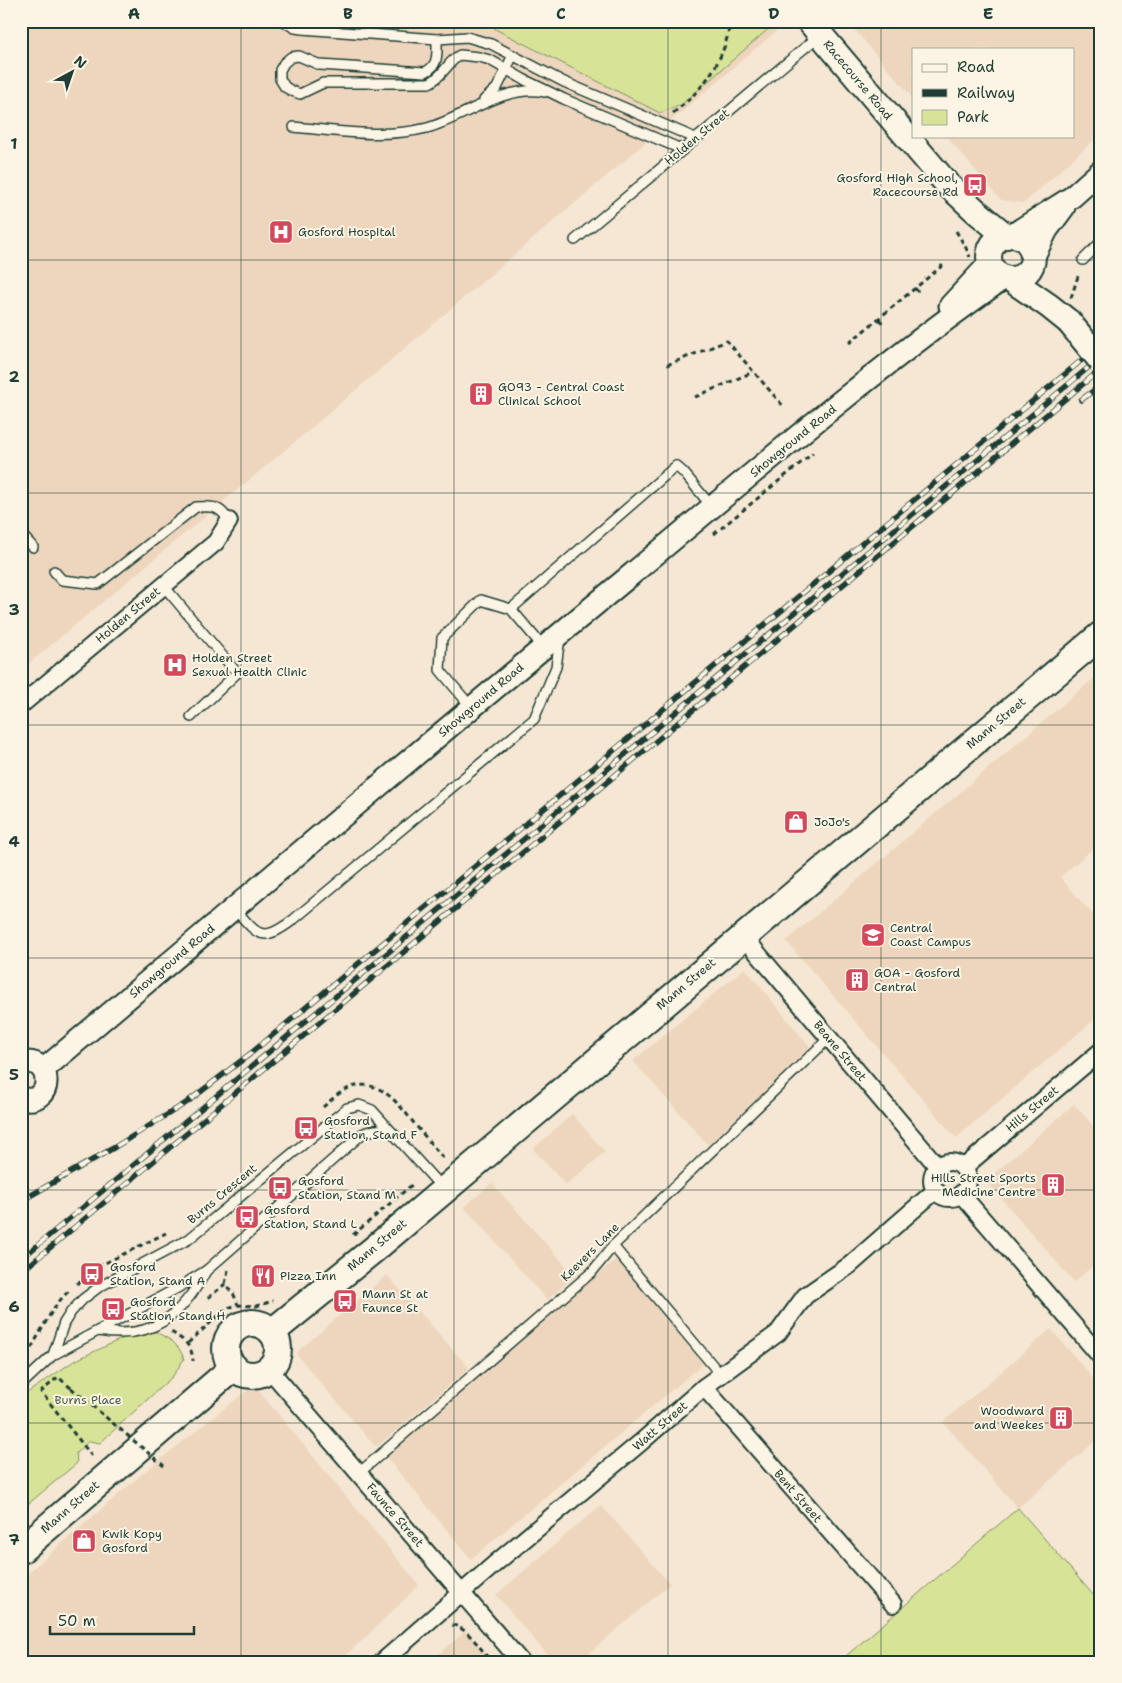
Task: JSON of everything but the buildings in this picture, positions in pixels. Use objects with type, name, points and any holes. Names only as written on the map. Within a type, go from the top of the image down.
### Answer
[{"type":"main road","name":"Racecourse Road","points":[[814,28],[946,184],[977,212],[1009,235]]},
{"type":"main road","name":"Racecourse Road","points":[[946,184],[998,269],[1069,322]]},
{"type":"main road","points":[[1009,235],[1025,240],[1032,251],[1032,261],[1029,270],[1020,277],[998,269],[990,249],[994,243],[1009,235]]},
{"type":"main road","name":"Racecourse Road","points":[[1032,261],[1069,322],[1101,361]]},
{"type":"main road","name":"Mann Street","points":[[272,1332],[1101,635]]},
{"type":"main road","points":[[250,1322],[266,1326],[272,1332],[278,1347],[278,1355],[274,1363],[262,1373],[254,1375],[239,1372],[234,1367],[226,1352],[226,1343],[229,1335],[241,1324],[250,1322]]},
{"type":"main road","name":"Mann Street","points":[[21,1550],[234,1367]]},
{"type":"street","points":[[1009,235],[1072,197],[1101,171]]},
{"type":"street","points":[[1032,261],[1047,230],[1072,197]]},
{"type":"street","name":"Showground Road","points":[[43,1070],[561,633],[798,436],[924,336],[998,269]]},
{"type":"street","name":"Holden Street","points":[[21,705],[216,542],[229,521]]},
{"type":"street","name":"Beane Street","points":[[742,936],[938,1167]]},
{"type":"street","name":"Hills Street","points":[[963,1168],[1101,1051]]},
{"type":"street","points":[[21,1063],[34,1063],[43,1070],[47,1082],[42,1094],[30,1100],[21,1098]]},
{"type":"street","points":[[948,1162],[958,1164],[963,1168],[967,1184],[961,1194],[951,1198],[940,1194],[936,1190],[933,1186],[933,1175],[938,1167],[948,1162]]},
{"type":"street","name":"Watt Street","points":[[382,1662],[704,1387],[778,1333],[805,1296],[850,1265],[936,1190]]},
{"type":"street","points":[[961,1194],[1101,1357]]},
{"type":"street","name":"Faunce Street","points":[[268,1369],[521,1662]]},
{"type":"street","name":"Bent Street","points":[[704,1387],[893,1604]]},
{"type":"lane","points":[[283,21],[295,28],[302,29],[437,39],[467,37],[491,44],[564,82],[695,138]]},
{"type":"lane","name":"Holden Street","points":[[575,240],[695,138],[814,28]]},
{"type":"lane","points":[[437,39],[437,59],[434,66],[425,72],[320,65],[300,56],[291,58],[284,63],[280,70],[280,79],[285,87],[300,94],[323,83],[421,84],[436,80],[454,58],[460,55],[479,56],[564,100]]},
{"type":"lane","points":[[294,127],[357,133],[408,131],[441,124],[473,107],[492,94],[497,88],[512,55]]},
{"type":"lane","points":[[473,107],[505,96],[534,91],[545,92],[681,149]]},
{"type":"lane","points":[[1083,260],[1101,242]]},
{"type":"lane","points":[[511,609],[676,466],[684,473],[712,508]]},
{"type":"lane","points":[[54,571],[62,580],[98,584],[196,507],[211,506],[223,512],[229,521]]},
{"type":"lane","points":[[21,534],[33,547]]},
{"type":"lane","points":[[164,585],[237,673],[190,717]]},
{"type":"lane","points":[[472,708],[440,670],[442,638],[481,600],[511,609],[544,648]]},
{"type":"lane","points":[[234,908],[252,929],[258,933],[270,934],[278,932],[527,726],[537,713],[556,667],[561,633]]},
{"type":"lane","name":"Keevers Lane","points":[[359,1473],[592,1272],[613,1246],[829,1038]]},
{"type":"lane","name":"Burns Crescent","points":[[21,1385],[53,1356],[64,1323],[83,1299],[99,1287],[188,1238],[342,1111],[355,1105],[368,1107],[376,1113],[443,1189]]},
{"type":"lane","points":[[53,1356],[181,1286],[206,1270],[357,1137],[366,1132],[384,1129],[393,1133]]},
{"type":"lane","points":[[613,1246],[720,1374]]},
{"type":"lane","points":[[99,1331],[123,1334],[137,1332],[162,1324],[189,1299],[206,1270]]},
{"type":"path","points":[[666,118],[698,92],[711,73],[721,56],[728,37],[730,21]]},
{"type":"path","points":[[1070,299],[1083,260]]},
{"type":"path","points":[[849,343],[943,265]]},
{"type":"path","points":[[915,288],[920,295]]},
{"type":"path","points":[[879,319],[884,325]]},
{"type":"path","points":[[666,365],[727,341],[784,407]]},
{"type":"path","points":[[696,397],[753,372]]},
{"type":"path","points":[[348,1239],[414,1183]]},
{"type":"path","points":[[203,1301],[225,1284],[228,1269]]},
{"type":"path","points":[[225,1284],[234,1295],[238,1305]]},
{"type":"path","points":[[188,1343],[228,1308],[238,1305],[256,1306],[276,1299]]},
{"type":"path","points":[[21,1363],[40,1335],[59,1301]]},
{"type":"path","points":[[167,1329],[188,1343],[193,1353],[193,1361]]},
{"type":"path","points":[[92,1456],[41,1392],[58,1378],[164,1466]]},
{"type":"path","points":[[449,1625],[458,1625],[466,1631],[491,1662]]},
{"type":"shaded area","name":"Gosford Hospital","points":[[21,21],[774,21],[780,28],[303,435],[21,670]]},
{"type":"shaded area","points":[[847,21],[1101,21],[1101,134],[1024,203],[1001,200],[948,138],[1074,138],[1074,48],[912,48],[912,97]]},
{"type":"shaded area","points":[[1101,672],[1101,842],[1060,877],[1101,924],[1101,1014],[956,1138],[786,941]]},
{"type":"shaded area","points":[[745,968],[810,1047],[708,1145],[633,1061]]},
{"type":"shaded area","points":[[1074,1104],[1101,1135],[1101,1259],[1074,1282],[986,1181]]},
{"type":"shaded area","points":[[572,1114],[605,1152],[566,1185],[533,1149]]},
{"type":"shaded area","points":[[492,1183],[575,1276],[547,1300],[464,1207]]},
{"type":"shaded area","points":[[616,1259],[703,1364],[471,1559],[386,1457]]},
{"type":"shaded area","points":[[387,1275],[469,1368],[378,1446],[374,1445],[297,1355],[299,1350]]},
{"type":"shaded area","points":[[1051,1329],[1101,1388],[1101,1436],[1018,1508],[943,1422]]},
{"type":"shaded area","points":[[254,1385],[419,1585],[338,1662],[21,1662],[21,1579],[142,1474]]},
{"type":"shaded area","points":[[601,1505],[670,1584],[579,1662],[554,1662],[496,1595]]},
{"type":"shaded area","points":[[466,1631],[493,1662],[429,1662]]},
{"type":"green space","points":[[488,21],[770,21],[773,25],[681,105],[660,113],[495,29]]},
{"type":"green space","name":"Burns Place","points":[[154,1331],[172,1342],[182,1353],[184,1359],[173,1376],[100,1443],[89,1441],[76,1453],[77,1463],[21,1510],[21,1397],[74,1361],[121,1339]]},
{"type":"green space","points":[[1018,1508],[1101,1604],[1101,1662],[839,1662]]},
{"type":"railway","points":[[21,1201],[115,1147],[186,1103],[250,1054],[1101,344]]},
{"type":"railway","points":[[21,1259],[1101,357]]},
{"type":"railway","points":[[21,1272],[1101,369]]},
{"type":"railway","points":[[1081,400],[1101,385]]},
{"type":"place","name":"Gosford High School, Racecourse Rd","points":[[975,185]]},
{"type":"place","name":"Gosford Hospital","points":[[281,232]]},
{"type":"place","name":"GO93 - Central Coast Clinical School","points":[[481,394]]},
{"type":"place","name":"Holden Street Sexual Health Clinic","points":[[175,665]]},
{"type":"place","name":"JoJo's","points":[[796,822]]},
{"type":"place","name":"Central Coast Campus","points":[[873,935]]},
{"type":"place","name":"GOA - Gosford Central","points":[[857,980]]},
{"type":"place","name":"Gosford Station, Stand F","points":[[306,1128]]},
{"type":"place","name":"Hills Street Sports Medicine Centre","points":[[1053,1185]]},
{"type":"place","name":"Gosford Station, Stand M","points":[[280,1188]]},
{"type":"place","name":"Gosford Station, Stand L","points":[[247,1217]]},
{"type":"place","name":"Gosford Station, Stand A","points":[[92,1274]]},
{"type":"place","name":"Pizza Inn","points":[[263,1276]]},
{"type":"place","name":"Mann St at Faunce St","points":[[345,1301]]},
{"type":"place","name":"Gosford Station, Stand H","points":[[113,1309]]},
{"type":"place","name":"Woodward and Weekes","points":[[1061,1418]]},
{"type":"place","name":"Kwik Kopy Gosford","points":[[84,1541]]}]
